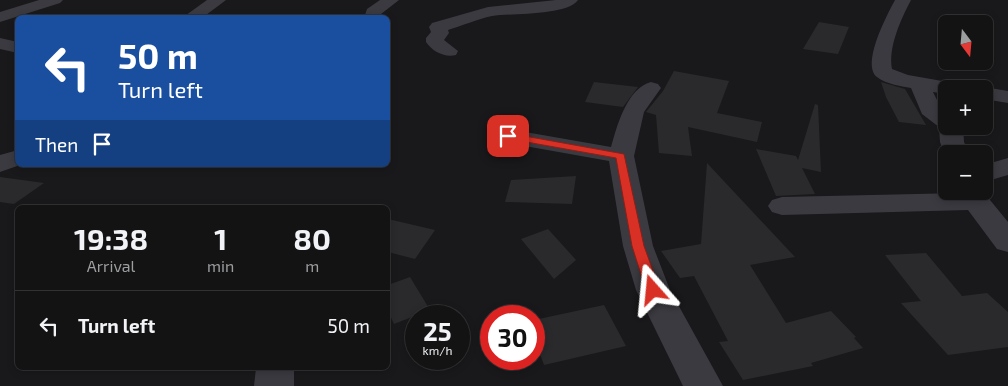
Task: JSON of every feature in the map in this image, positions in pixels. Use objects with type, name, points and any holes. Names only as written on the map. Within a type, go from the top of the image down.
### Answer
[{"type":"street","points":[[0,17],[55,0]]},
{"type":"street","points":[[195,15],[218,0]]},
{"type":"street","points":[[373,15],[374,12],[391,0]]},
{"type":"street","points":[[449,51],[435,42],[434,38],[440,33],[438,27],[488,12],[554,6],[570,0]]},
{"type":"street","points":[[903,0],[884,46],[880,67],[883,72],[897,78],[938,86]]},
{"type":"street","points":[[919,83],[930,109],[938,116]]},
{"type":"street","points":[[651,88],[633,111],[620,156],[638,246],[653,290],[703,386]]},
{"type":"street","points":[[993,94],[1008,97]]},
{"type":"street","points":[[508,136],[620,156]]},
{"type":"street","points":[[0,164],[15,158]]},
{"type":"street","points":[[993,178],[1008,166]]},
{"type":"street","points":[[782,206],[938,192]]},
{"type":"street","points":[[984,200],[1008,242]]},
{"type":"street","points":[[274,386],[275,370]]},
{"type":"building","points":[[819,22],[849,27],[838,54],[803,49]]},
{"type":"building","points":[[674,71],[729,81],[717,113],[762,122],[757,142],[688,127],[692,156],[659,153],[656,115],[646,112],[663,91]]},
{"type":"building","points":[[594,82],[638,87],[623,107],[585,102]]},
{"type":"building","points":[[881,82],[905,89],[926,125],[899,122],[886,97]]},
{"type":"building","points":[[815,104],[818,105],[821,172],[802,168],[815,194],[776,196],[756,149],[796,156],[798,160]]},
{"type":"building","points":[[707,163],[795,257],[750,265],[786,323],[831,311],[856,337],[854,338],[863,348],[811,363],[813,366],[743,380],[719,342],[728,341],[694,276],[680,278],[661,251],[701,244]]},
{"type":"building","points":[[576,176],[572,204],[505,202],[511,180]]},
{"type":"building","points":[[0,177],[44,183],[14,204],[0,202]]},
{"type":"building","points":[[390,219],[435,230],[415,259],[390,253]]},
{"type":"building","points":[[548,229],[576,260],[554,279],[521,239]]},
{"type":"building","points":[[926,253],[962,296],[987,293],[1008,312],[1008,347],[948,355],[901,303],[921,301],[885,255]]},
{"type":"building","points":[[410,277],[427,305],[405,305],[405,320],[394,324],[390,315],[390,284]]},
{"type":"building","points":[[604,305],[626,346],[545,365],[545,318]]},
{"type":"route","points":[[508,136],[620,156],[638,246],[653,290]]}]
